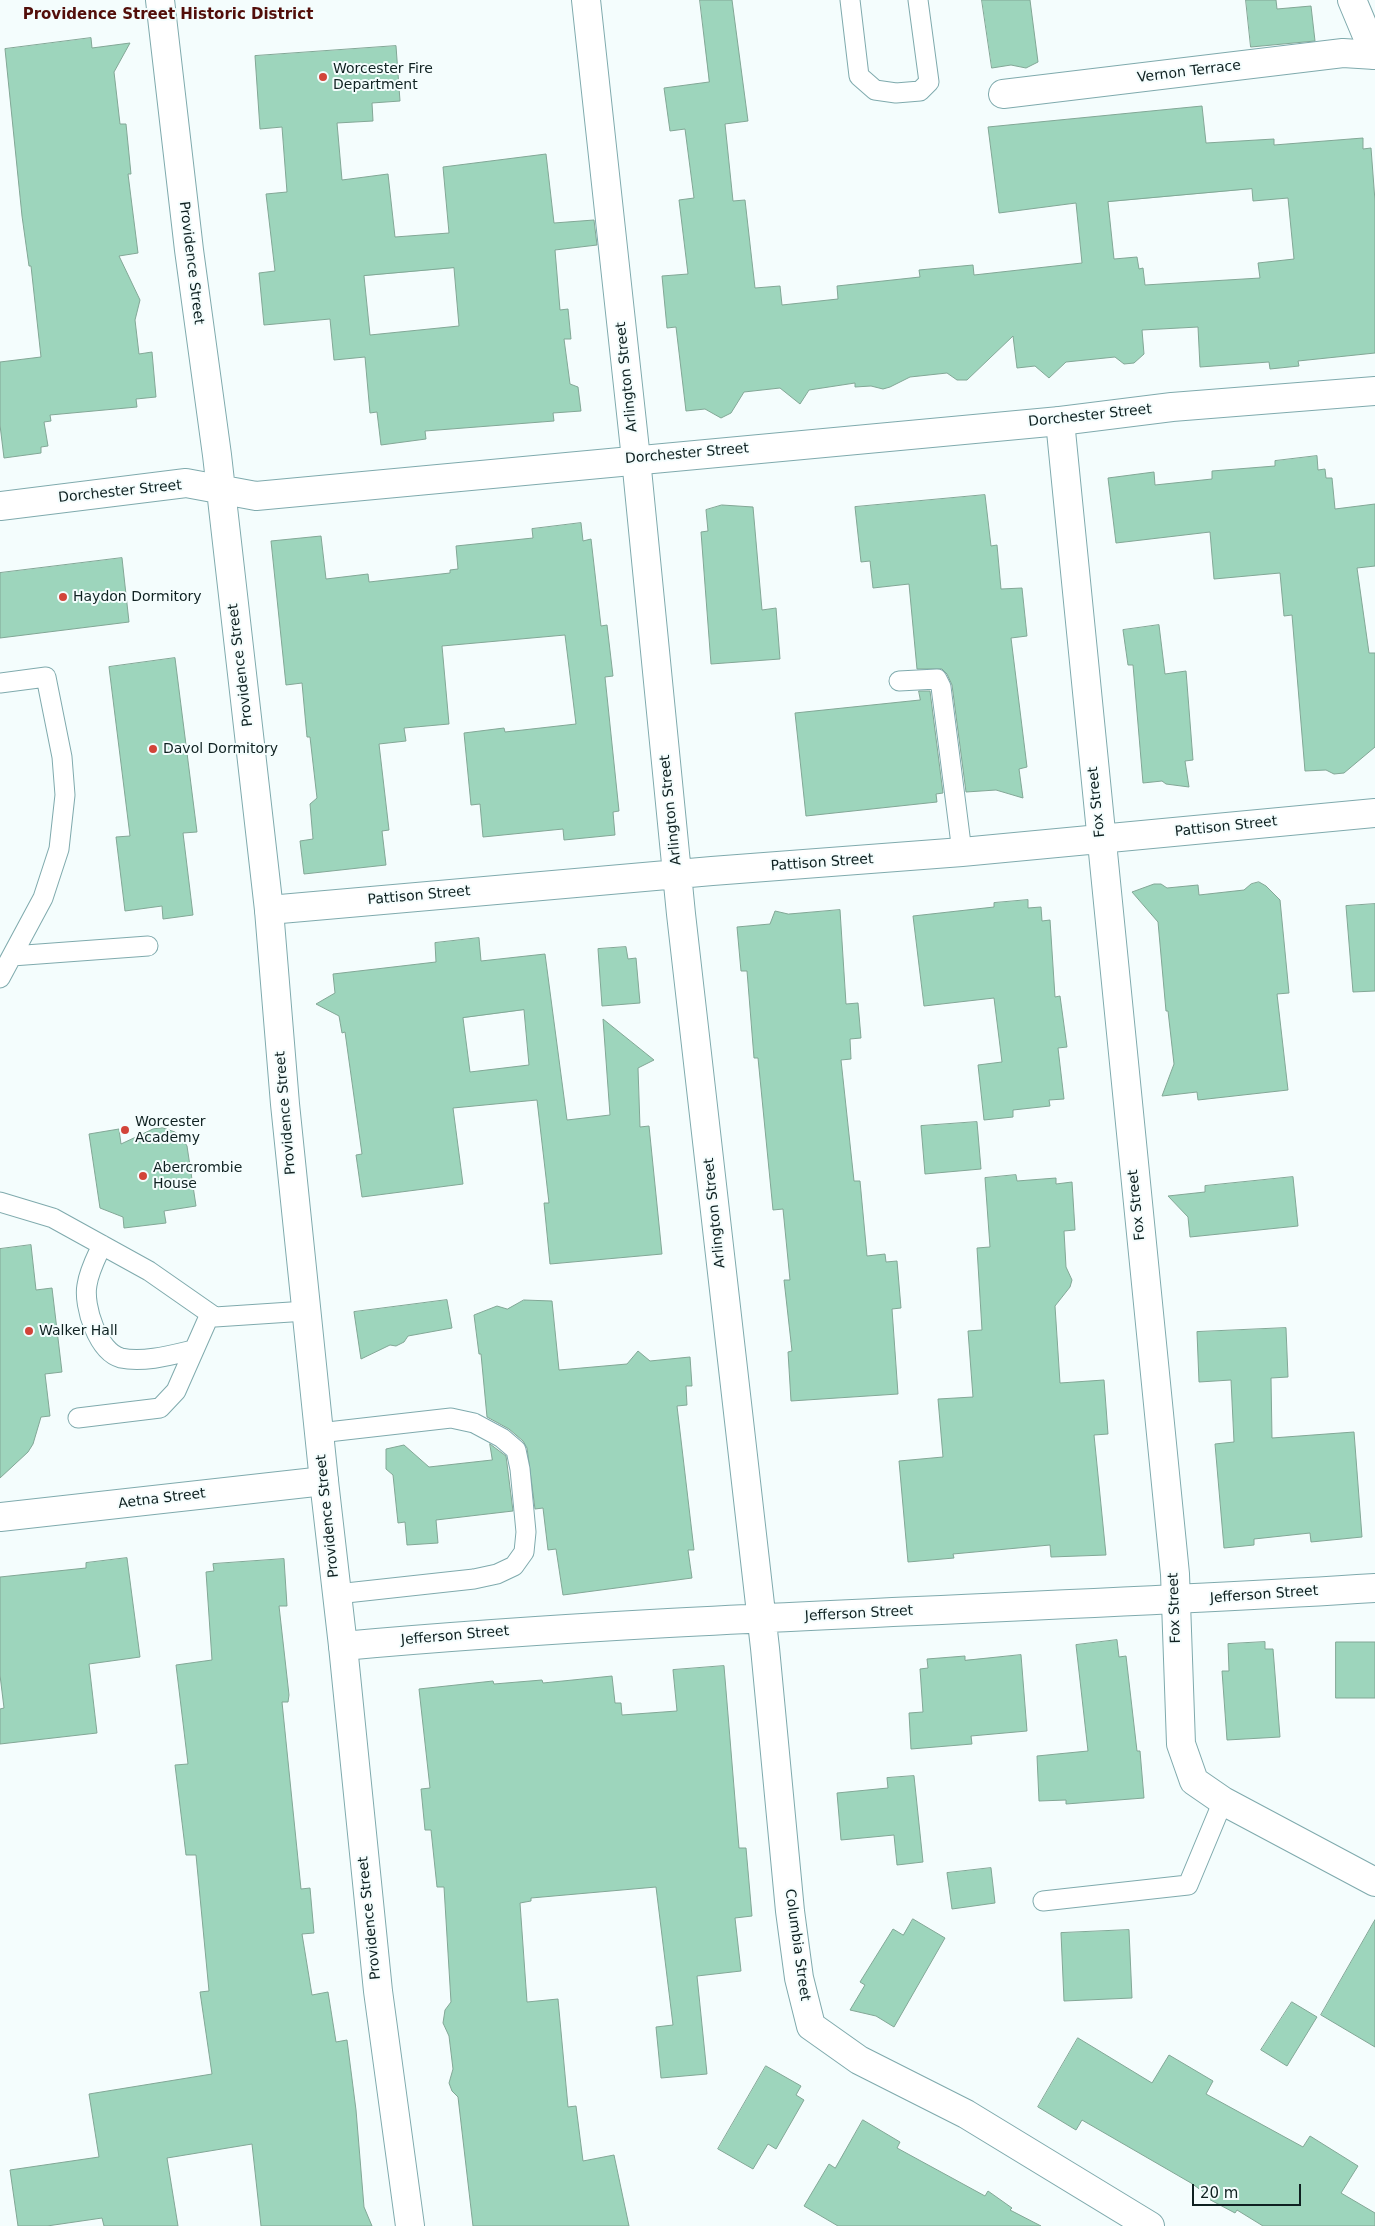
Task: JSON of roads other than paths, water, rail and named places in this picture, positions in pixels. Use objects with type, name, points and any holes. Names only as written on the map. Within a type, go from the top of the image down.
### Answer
[{"type":"street","name":"Providence Street","points":[[160,0],[270,910],[285,1104],[324,1481],[344,1646],[378,1992],[410,2226]]},
{"type":"street","name":"Arlington Street","points":[[586,0],[636,459],[678,874],[760,1619]]},
{"type":"street","points":[[1352,0],[1375,55]]},
{"type":"street","name":"Vernon Terrace","points":[[1003,94],[1343,53],[1375,55]]},
{"type":"street","name":"Dorchester Street","points":[[0,506],[181,484],[256,496],[1060,420],[1172,407],[1375,391]]},
{"type":"street","name":"Fox Street","points":[[1060,420],[1177,1601],[1181,1744],[1194,1781],[1223,1801],[1375,1882]]},
{"type":"street","name":"Pattison Street","points":[[270,910],[678,874],[962,852],[1375,813]]},
{"type":"street","name":"Aetna Street","points":[[0,1517],[324,1481]]},
{"type":"street","name":"Jefferson Street","points":[[344,1646],[495,1632],[1068,1603],[1177,1601],[1375,1588]]},
{"type":"street","name":"Columbia Street","points":[[760,1619],[765,1648],[790,1911],[799,1978],[811,2026],[859,2060],[966,2114],[1150,2226]]},
{"type":"lane","points":[[850,0],[859,76],[875,90],[896,93],[920,91],[929,82],[918,0]]},
{"type":"lane","points":[[0,683],[46,677],[62,757],[65,795],[59,849],[46,890],[0,978]]},
{"type":"lane","points":[[899,681],[937,679],[942,687],[962,852]]},
{"type":"lane","points":[[12,956],[148,946]]},
{"type":"lane","points":[[0,1202],[53,1218],[149,1271],[215,1317],[306,1311]]},
{"type":"lane","points":[[102,1246],[92,1266],[86,1287],[91,1320],[100,1342],[120,1358],[159,1359],[193,1350]]},
{"type":"lane","points":[[78,1418],[160,1408],[176,1391],[210,1314]]},
{"type":"lane","points":[[319,1433],[451,1418],[474,1423],[502,1438],[516,1450],[521,1478],[526,1532],[524,1552],[514,1566],[497,1574],[474,1579],[337,1594]]},
{"type":"lane","points":[[1043,1901],[1188,1885],[1223,1801]]},
{"type":"place","name":"Worcester Fire Department","points":[[323,77]]},
{"type":"place","name":"Haydon Dormitory","points":[[63,597]]},
{"type":"place","name":"Davol Dormitory","points":[[153,749]]},
{"type":"place","name":"Worcester Academy","points":[[125,1130]]},
{"type":"place","name":"Abercrombie House","points":[[143,1176]]},
{"type":"place","name":"Walker Hall","points":[[29,1331]]},
{"type":"district","name":"Providence Street Historic District","points":[[168,15]]}]
